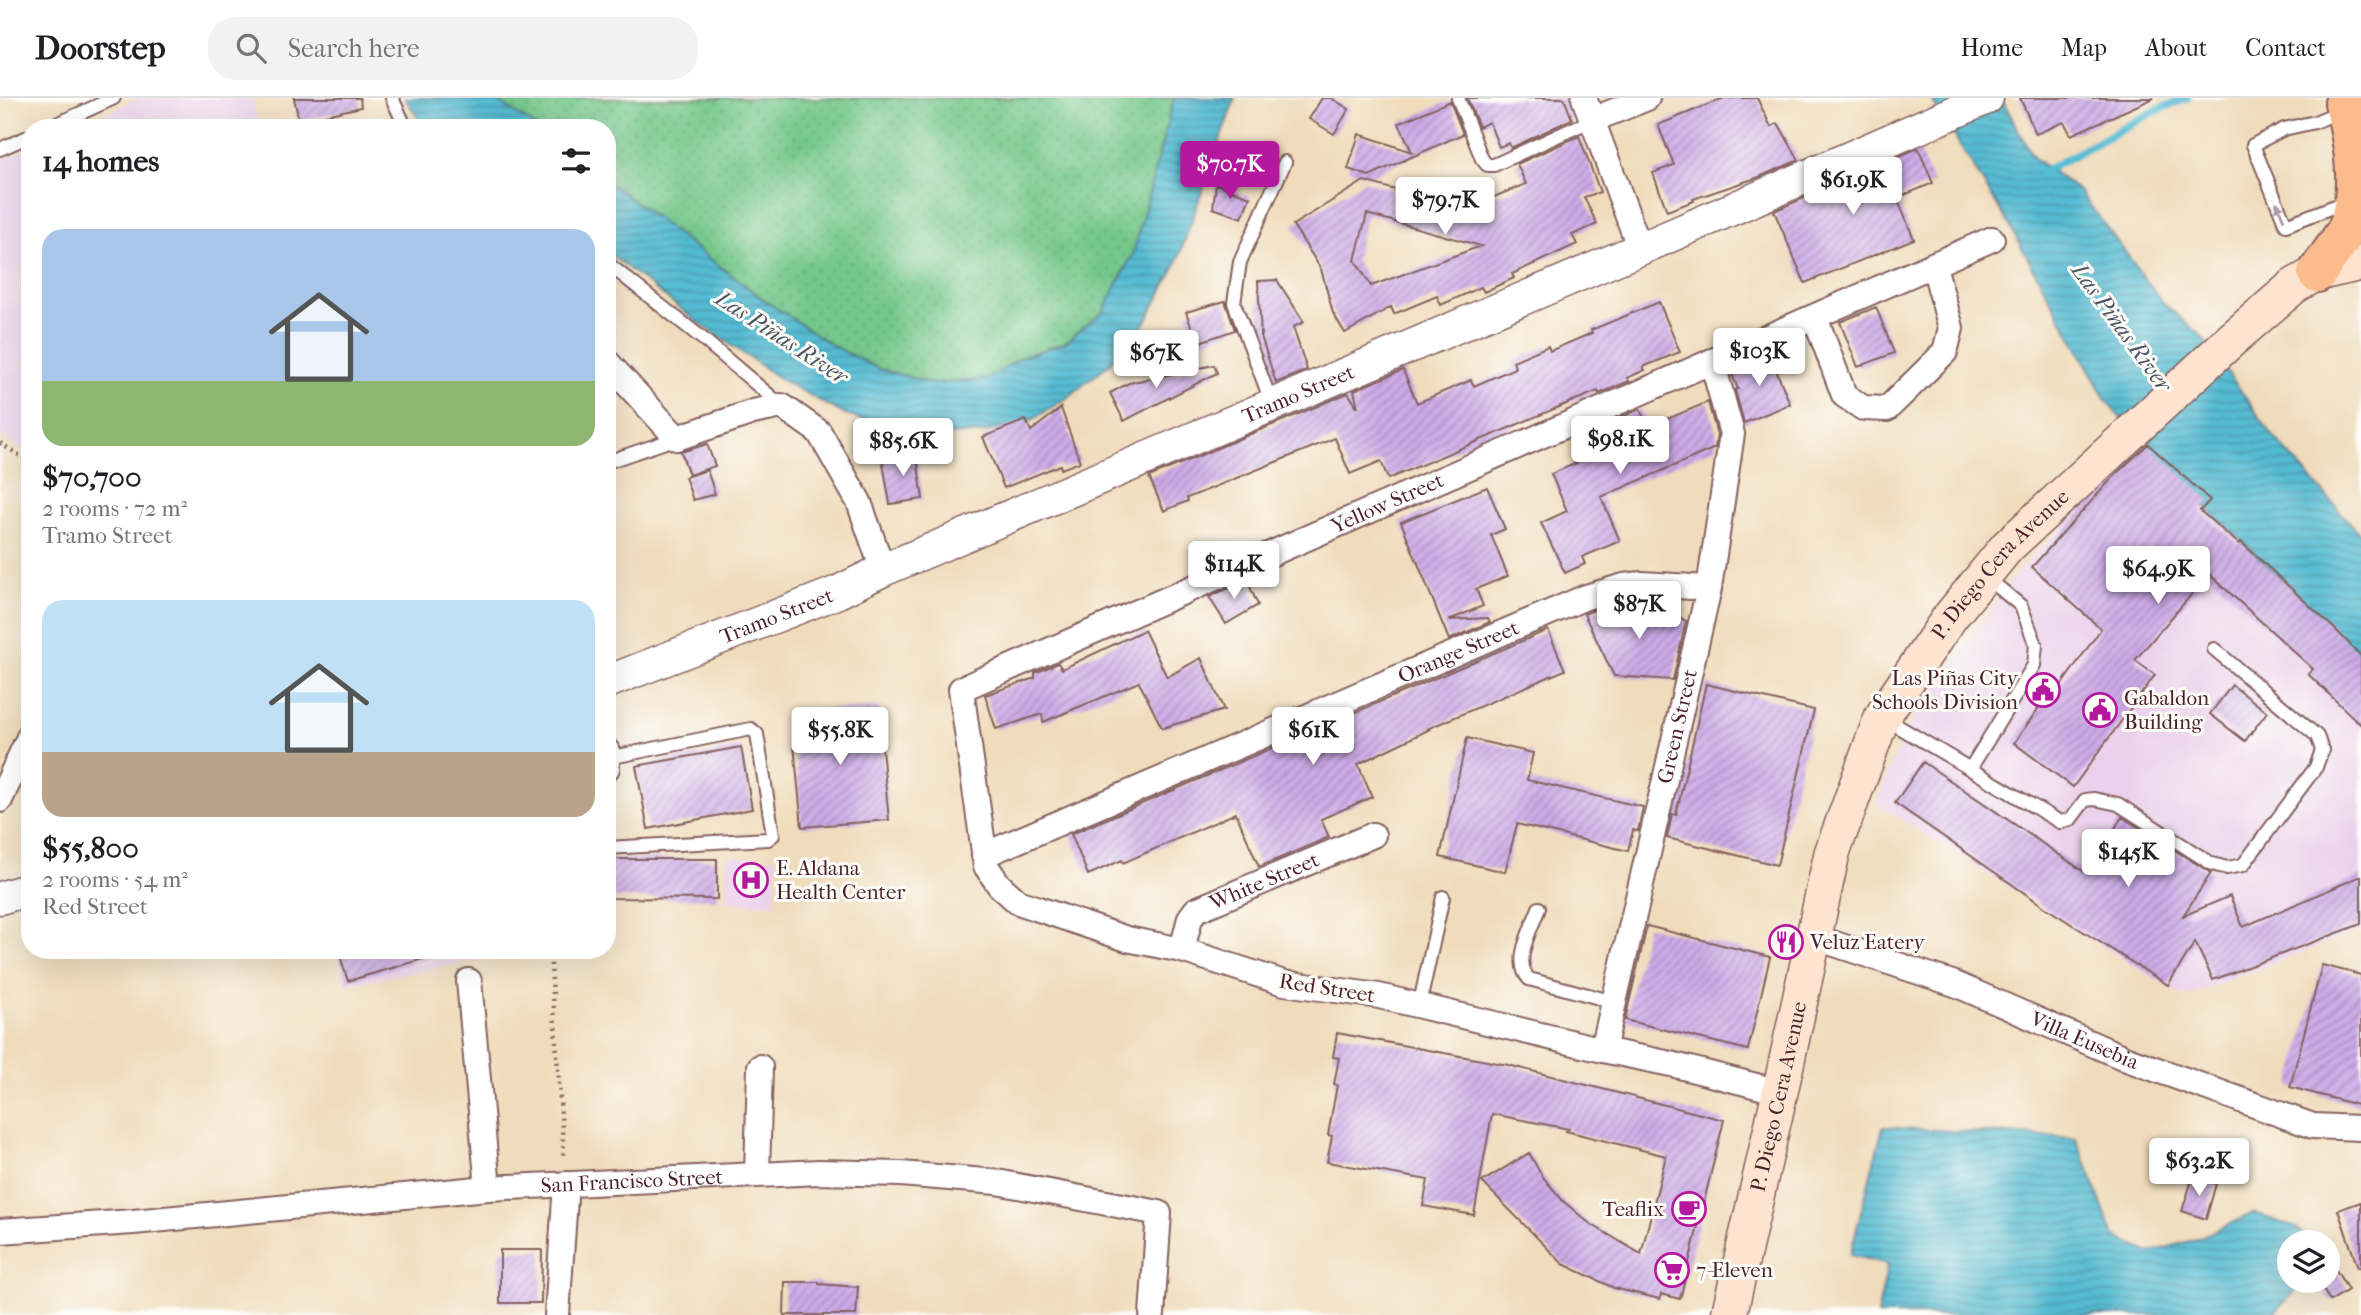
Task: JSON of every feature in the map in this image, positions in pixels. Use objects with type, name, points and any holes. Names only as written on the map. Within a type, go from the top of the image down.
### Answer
[{"type":"main road","points":[[2317,274],[2348,227],[2361,186],[2348,113]]},
{"type":"main road","name":"P. Diego Cera Avenue","points":[[1729,1315],[1832,853],[1882,717],[1950,617],[2007,547],[2230,341],[2294,286],[2317,274],[2361,263]]},
{"type":"street","points":[[1640,249],[1588,109],[1647,98]]},
{"type":"street","name":"Tramo Street","points":[[616,678],[838,592],[883,569],[1640,249],[1987,98]]},
{"type":"street","name":"Yellow Street","points":[[961,689],[1992,239]]},
{"type":"street","points":[[1815,317],[1844,395],[1863,408],[1887,409],[1945,352],[1951,328],[1934,266]]},
{"type":"street","name":"Green Street","points":[[1603,1050],[1709,588],[1732,434],[1712,361]]},
{"type":"street","points":[[616,372],[677,438],[753,412],[782,406],[820,432],[859,502],[883,569]]},
{"type":"street","name":"Orange Street","points":[[984,855],[1586,597],[1624,586],[1642,584],[1709,588]]},
{"type":"street","name":"Red Street","points":[[961,689],[986,866],[999,885],[1018,902],[1127,939],[1182,950],[1284,984],[1379,996],[1780,1092]]},
{"type":"street","points":[[0,800],[21,754]]},
{"type":"street","name":"White Street","points":[[1182,950],[1190,918],[1196,910],[1373,835]]},
{"type":"street","points":[[0,898],[21,892]]},
{"type":"street","name":"Villa Eusebia","points":[[1814,937],[1955,984],[2127,1059],[2314,1126],[2361,1128]]},
{"type":"street","points":[[469,981],[488,1188]]},
{"type":"street","points":[[757,1174],[760,1067]]},
{"type":"street","name":"San Francisco Street","points":[[0,1231],[133,1222],[488,1188],[757,1174],[901,1174],[997,1182],[1159,1213],[1152,1315]]},
{"type":"street","points":[[558,1315],[566,1184]]},
{"type":"lane","points":[[68,119],[114,98]]},
{"type":"lane","points":[[392,98],[402,119]]},
{"type":"lane","points":[[1458,98],[1482,159],[1487,165],[1494,165],[1588,109]]},
{"type":"lane","points":[[2348,113],[2284,129],[2253,145],[2286,225],[2358,197]]},
{"type":"lane","points":[[0,149],[21,140]]},
{"type":"lane","points":[[1272,404],[1234,303],[1240,262],[1285,162]]},
{"type":"lane","points":[[616,270],[782,406]]},
{"type":"lane","points":[[616,459],[677,438]]},
{"type":"lane","points":[[1970,769],[2034,665],[2036,645],[2021,606],[1983,575]]},
{"type":"lane","points":[[1882,717],[2060,822],[2070,820],[2085,800],[2118,804],[2212,864],[2227,868],[2243,865],[2316,766],[2322,750],[2317,736],[2214,649]]},
{"type":"lane","points":[[616,756],[751,729],[757,734],[773,835],[768,839],[616,847]]},
{"type":"lane","points":[[1419,1007],[1443,897]]},
{"type":"lane","points":[[1539,908],[1521,961],[1523,973],[1529,979],[1614,1002]]},
{"type":"path","points":[[0,443],[21,456]]},
{"type":"path","points":[[551,959],[566,1184]]},
{"type":"shaded area","points":[[139,98],[252,98],[258,119],[93,119]]},
{"type":"shaded area","points":[[21,151],[21,448],[0,435],[0,161]]},
{"type":"shaded area","points":[[2146,444],[2361,641],[2361,930],[2184,997],[1876,803],[1905,731],[2019,570]]},
{"type":"shaded area","name":"E. Aldana Health Center","points":[[727,856],[777,858],[775,904],[725,902]]},
{"type":"shaded area","points":[[339,959],[480,959],[347,985]]},
{"type":"green space","points":[[493,98],[1174,98],[1133,254],[1103,312],[1064,343],[1022,357],[987,379],[934,384],[879,369],[835,347],[763,299],[616,188],[616,119],[524,119]]},
{"type":"water","points":[[405,98],[493,98],[524,119],[419,119]]},
{"type":"water","name":"Las Piñas River","points":[[1174,98],[1235,98],[1176,265],[1145,323],[1109,364],[1067,398],[1027,423],[981,433],[914,437],[842,413],[782,380],[699,323],[616,259],[616,188],[763,299],[835,347],[879,369],[934,384],[987,379],[1022,357],[1064,343],[1103,312],[1133,254]]},
{"type":"water","name":"Las Piñas River","points":[[1931,98],[2001,98],[2033,157],[2080,192],[2163,303],[2202,337],[2274,437],[2361,535],[2361,658],[2257,555],[2153,458],[2106,400],[2010,226]]},
{"type":"water","points":[[1883,1127],[2076,1138],[2114,1236],[2149,1253],[2196,1239],[2254,1213],[2299,1230],[2277,1230],[2277,1293],[2294,1293],[2272,1315],[1877,1315],[1888,1264],[1850,1255]]},
{"type":"building","points":[[294,98],[360,98],[361,107],[299,119]]},
{"type":"building","points":[[1322,98],[1331,98],[1349,109],[1334,134],[1309,119]]},
{"type":"building","points":[[1467,98],[1564,98],[1572,119],[1511,148],[1509,143],[1499,147],[1489,122],[1479,127]]},
{"type":"building","points":[[1724,98],[1757,98],[1771,127],[1778,123],[1799,160],[1667,211],[1653,173],[1674,165],[1658,125]]},
{"type":"building","points":[[2020,98],[2154,98],[2071,135],[2064,122],[2036,134]]},
{"type":"building","points":[[1450,101],[1463,134],[1369,176],[1348,169],[1359,134],[1412,152],[1399,123]]},
{"type":"building","points":[[1579,136],[1600,192],[1584,197],[1597,224],[1572,235],[1577,244],[1512,274],[1514,278],[1484,292],[1481,287],[1441,305],[1437,296],[1394,314],[1391,307],[1345,333],[1333,313],[1321,269],[1293,225],[1364,181],[1456,207],[1477,197],[1479,203],[1526,184],[1517,164]],"holes":[[[1367,214],[1481,246],[1371,286],[1355,260]]]},
{"type":"building","points":[[1918,148],[1933,183],[1897,198],[1914,239],[1805,283],[1774,211]]},
{"type":"building","points":[[1216,184],[1250,197],[1242,218],[1213,208]]},
{"type":"building","points":[[1277,280],[1304,322],[1293,327],[1307,370],[1276,383],[1261,336],[1258,281]]},
{"type":"building","points":[[1225,301],[1235,330],[1197,343],[1186,312]]},
{"type":"building","points":[[1659,302],[1680,352],[1643,367],[1645,370],[1627,378],[1629,381],[1599,394],[1598,391],[1573,401],[1388,479],[1381,461],[1350,474],[1335,438],[1187,498],[1188,501],[1164,511],[1149,477],[1348,393],[1358,408],[1354,390],[1403,370],[1417,403],[1471,380],[1474,386],[1515,368],[1513,361],[1548,346],[1550,351],[1592,333],[1591,330]]},
{"type":"building","points":[[1876,307],[1894,353],[1858,367],[1840,322]]},
{"type":"building","points":[[1769,353],[1790,404],[1744,423],[1735,390],[1738,389],[1730,370]]},
{"type":"building","points":[[1214,365],[1217,373],[1124,421],[1110,393],[1129,383]]},
{"type":"building","points":[[1708,402],[1717,435],[1715,448],[1601,497],[1620,541],[1582,557],[1585,564],[1565,573],[1541,523],[1567,511],[1551,474],[1577,463],[1572,452],[1615,433],[1610,422],[1640,409],[1648,427]]},
{"type":"building","points":[[1061,408],[1080,462],[1061,469],[1060,465],[1004,488],[983,437],[1026,420],[1031,431]]},
{"type":"building","points":[[707,444],[715,466],[689,475],[681,452]]},
{"type":"building","points":[[2148,444],[2210,500],[2200,511],[2239,544],[2241,542],[2361,656],[2361,725],[2308,674],[2313,669],[2209,574],[2135,660],[2155,675],[2073,787],[2014,743],[2043,702],[2047,705],[2101,629],[2032,567],[2115,475]]},
{"type":"building","points":[[916,452],[923,499],[890,504],[882,457]]},
{"type":"building","points":[[707,470],[715,494],[693,500],[685,477]]},
{"type":"building","points":[[1487,487],[1505,529],[1491,535],[1508,576],[1476,589],[1483,606],[1449,620],[1488,618],[1490,622],[1449,640],[1401,522]]},
{"type":"building","points":[[1247,580],[1258,605],[1226,624],[1209,597]]},
{"type":"building","points":[[1659,606],[1686,621],[1673,680],[1614,676],[1584,614],[1594,610]]},
{"type":"building","points":[[1144,630],[1167,677],[1201,658],[1224,710],[1162,728],[1139,682],[1043,722],[1042,714],[996,729],[985,695],[1035,678],[1035,673],[1058,663],[1062,669]]},
{"type":"building","points":[[1548,630],[1565,670],[1427,729],[1430,729],[1358,764],[1372,797],[1321,819],[1329,837],[1259,867],[1236,813],[1123,863],[1122,860],[1088,875],[1071,834]]},
{"type":"building","points":[[1706,684],[1814,710],[1777,865],[1667,838],[1672,814],[1676,815]]},
{"type":"building","points":[[2232,685],[2267,712],[2245,741],[2210,714]]},
{"type":"building","points":[[878,707],[889,820],[802,827],[791,714]]},
{"type":"building","points":[[1467,738],[1533,753],[1527,780],[1643,807],[1638,831],[1633,830],[1628,851],[1517,824],[1505,872],[1440,857]]},
{"type":"building","points":[[741,747],[752,809],[648,829],[636,766]]},
{"type":"building","points":[[1923,762],[2086,873],[2122,817],[2211,873],[2183,916],[2230,896],[2243,927],[2361,876],[2361,924],[2213,980],[2195,942],[2168,985],[2046,908],[1895,803]]},
{"type":"building","points":[[616,859],[717,859],[717,899],[616,898]]},
{"type":"building","points":[[1647,926],[1770,957],[1748,1050],[1625,1020]]},
{"type":"building","points":[[341,959],[423,959],[348,981]]},
{"type":"building","points":[[2322,965],[2361,975],[2361,1106],[2290,1087]]},
{"type":"building","points":[[1337,1033],[1508,1065],[1724,1120],[1680,1299],[1661,1294],[1660,1299],[1614,1288],[1563,1264],[1482,1182],[1529,1153],[1543,1177],[1563,1201],[1589,1223],[1641,1254],[1666,1156],[1566,1131],[1569,1129],[1492,1114],[1474,1215],[1423,1206],[1428,1180],[1327,1162],[1332,1136],[1328,1135],[1337,1085],[1334,1084],[1339,1058],[1333,1057]]},
{"type":"building","points":[[2193,1177],[2216,1184],[2206,1219],[2182,1211]]},
{"type":"building","points":[[2361,1202],[2361,1267],[2358,1268],[2338,1210]]},
{"type":"building","points":[[500,1250],[542,1250],[541,1303],[500,1303]]},
{"type":"building","points":[[2340,1277],[2348,1290],[2330,1301],[2325,1293],[2340,1293]]},
{"type":"building","points":[[785,1282],[819,1282],[858,1287],[856,1315],[784,1315]]},
{"type":"waterway","points":[[2041,173],[2153,112],[2187,98]]},
{"type":"place","name":"Las Piñas City Schools Division","points":[[2043,690]]},
{"type":"place","name":"Gabaldon Building","points":[[2100,710]]},
{"type":"place","name":"E. Aldana Health Center","points":[[751,880]]},
{"type":"place","name":"Veluz Eatery","points":[[1786,942]]},
{"type":"place","name":"Teaflix","points":[[1689,1209]]},
{"type":"place","name":"7-Eleven","points":[[1672,1270]]}]
